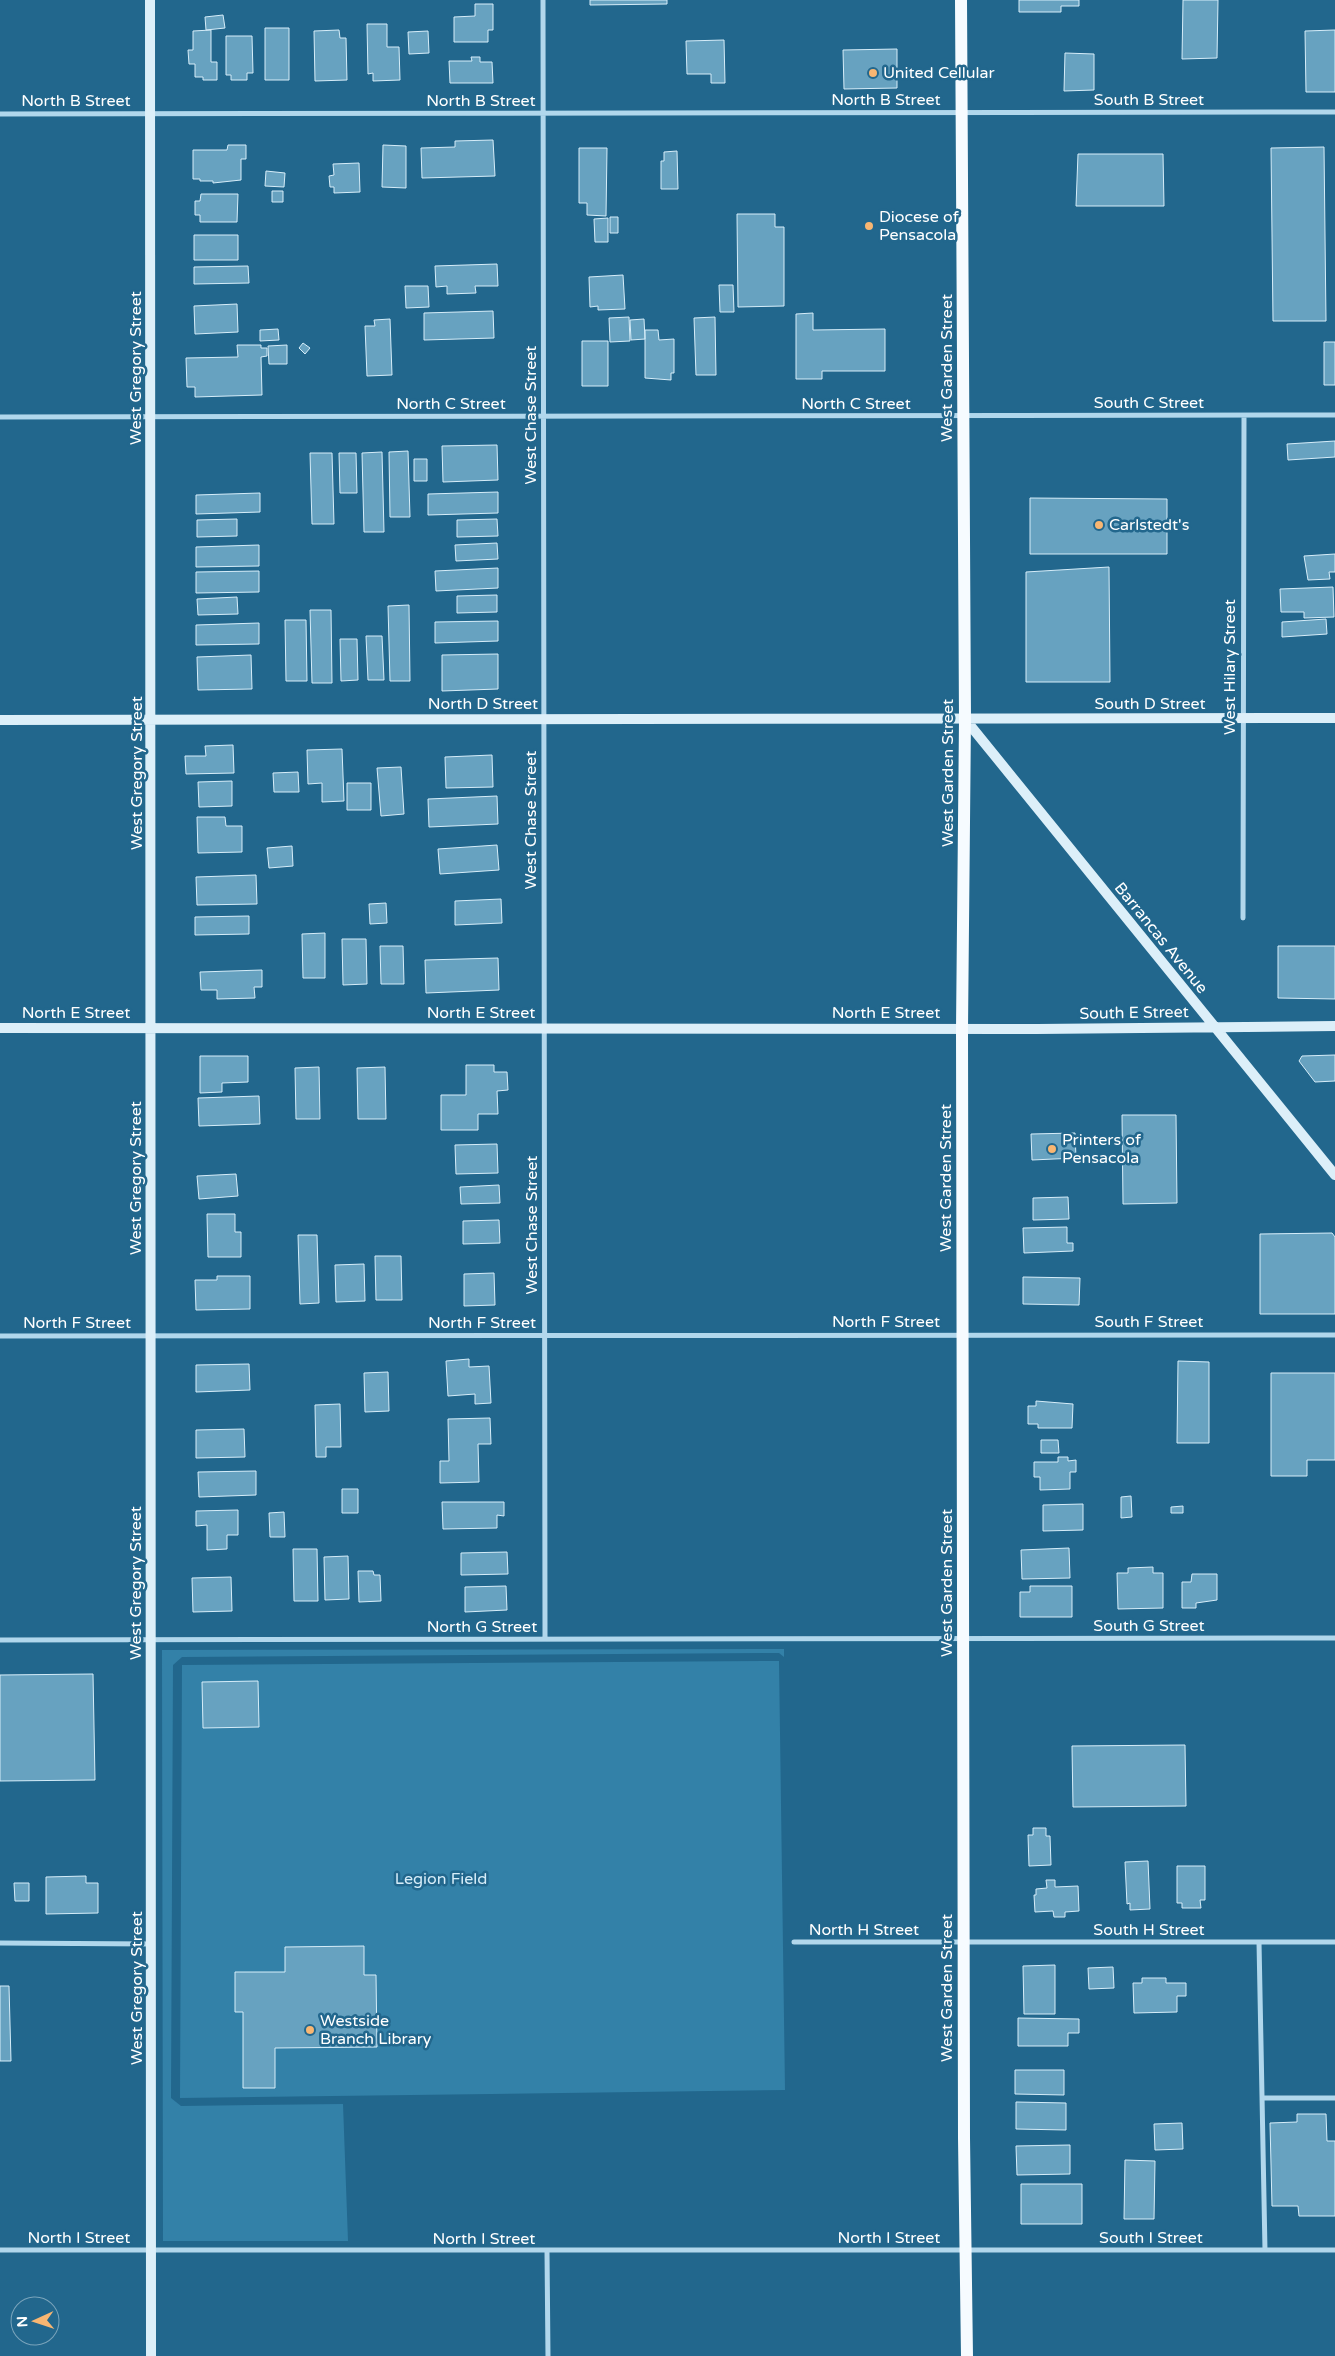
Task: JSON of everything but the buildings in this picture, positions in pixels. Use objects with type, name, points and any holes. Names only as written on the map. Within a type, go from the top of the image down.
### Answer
[{"type":"main road","name":"West Garden Street","points":[[962,0],[962,416],[966,719],[962,1028],[964,2138],[967,2356]]},
{"type":"street","name":"West Gregory Street","points":[[150,0],[152,720],[151,2356]]},
{"type":"street","name":"West Chase Street","points":[[543,0],[545,1639]]},
{"type":"street","name":"North B Street","points":[[0,114],[962,112]]},
{"type":"street","name":"South B Street","points":[[962,112],[1335,112]]},
{"type":"street","name":"South C Street","points":[[962,416],[1335,415]]},
{"type":"street","name":"North C Street","points":[[0,417],[962,416]]},
{"type":"street","name":"West Hilary Street","points":[[1243,918],[1244,416]]},
{"type":"street","name":"South D Street","points":[[966,719],[1335,718]]},
{"type":"street","name":"North D Street","points":[[0,720],[966,719]]},
{"type":"street","name":"Barrancas Avenue","points":[[966,719],[1335,1175]]},
{"type":"street","name":"South E Street","points":[[962,1028],[1335,1026]]},
{"type":"street","name":"North E Street","points":[[0,1028],[962,1028]]},
{"type":"street","name":"North F Street","points":[[0,1336],[963,1335]]},
{"type":"street","name":"South F Street","points":[[963,1335],[1335,1335]]},
{"type":"street","name":"South G Street","points":[[964,1639],[1335,1638]]},
{"type":"street","name":"North G Street","points":[[0,1640],[964,1639]]},
{"type":"street","name":"North H Street","points":[[794,1942],[964,1942]]},
{"type":"street","name":"South H Street","points":[[964,1942],[1335,1942]]},
{"type":"street","points":[[1259,1942],[1265,2250]]},
{"type":"street","points":[[0,1943],[152,1944]]},
{"type":"street","points":[[1262,2098],[1335,2098]]},
{"type":"street","name":"North I Street","points":[[0,2250],[967,2250]]},
{"type":"street","name":"South I Street","points":[[967,2250],[1335,2250]]},
{"type":"street","points":[[547,2251],[548,2356]]},
{"type":"green space","points":[[784,1649],[784,1657],[779,1653],[182,1657],[173,1665],[171,2098],[181,2106],[343,2104],[348,2241],[163,2241],[162,1650]]},
{"type":"green space","name":"Legion Field","points":[[779,1661],[785,2090],[180,2098],[182,1665]]},
{"type":"place","name":"United Cellular","points":[[873,73]]},
{"type":"place","name":"Diocese of Pensacola","points":[[869,226]]},
{"type":"place","name":"Carlstedt's","points":[[1099,525]]},
{"type":"place","name":"Printers of Pensacola","points":[[1052,1149]]},
{"type":"place","name":"Westside Branch Library","points":[[310,2030]]}]
